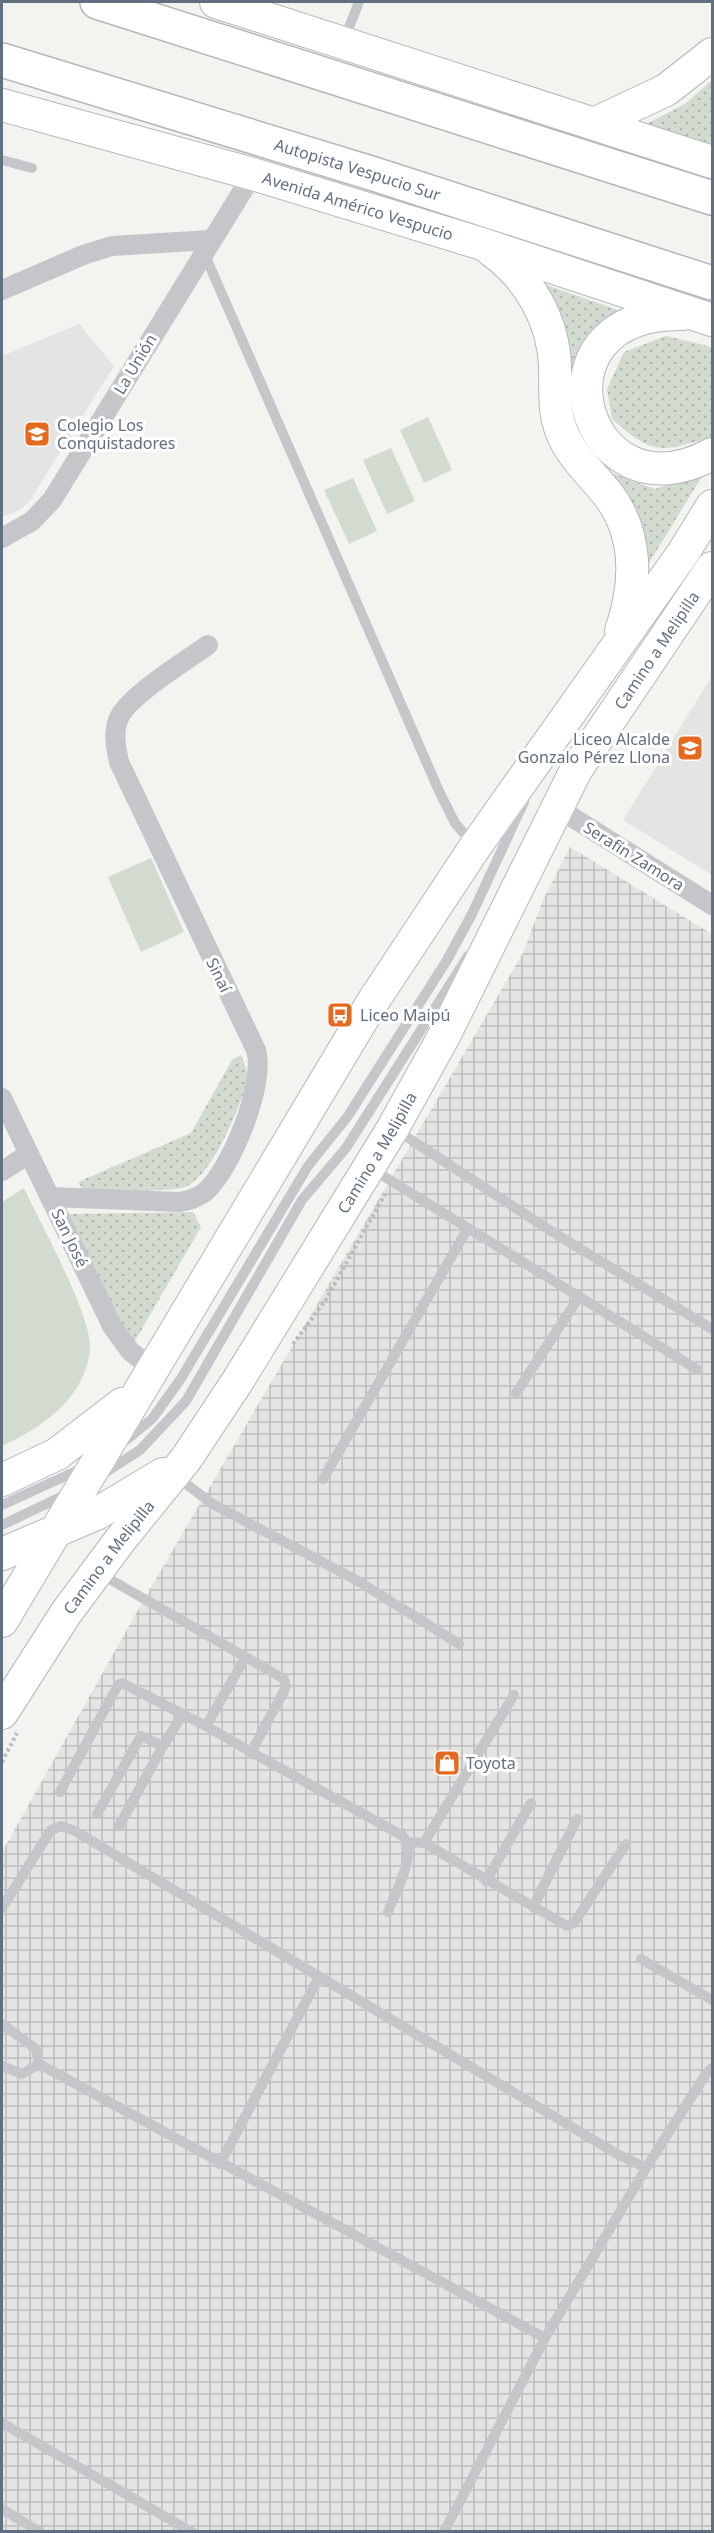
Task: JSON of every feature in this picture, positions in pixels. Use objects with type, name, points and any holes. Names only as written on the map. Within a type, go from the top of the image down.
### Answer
[{"type":"highway","points":[[97,2],[712,198]]},
{"type":"highway","name":"Autopista Vespucio Sur","points":[[2,60],[363,171],[712,283]]},
{"type":"main road","points":[[216,2],[712,162]]},
{"type":"main road","points":[[594,124],[666,90],[712,54]]},
{"type":"main road","name":"Avenida Américo Vespucio","points":[[2,105],[253,174],[479,243],[702,317]]},
{"type":"main road","points":[[479,243],[512,268],[537,302],[554,351],[555,402],[562,432],[579,461],[615,505],[629,535],[633,577],[623,627],[614,651]]},
{"type":"main road","points":[[702,317],[674,313],[640,320],[608,339],[595,355],[586,373],[585,402],[600,436],[609,446],[631,461],[659,468],[674,468],[695,463],[712,454]]},
{"type":"main road","name":"Camino a Melipilla","points":[[2,1621],[372,1003],[475,847],[614,651],[712,506]]},
{"type":"main road","name":"Camino a Melipilla","points":[[2,1713],[19,1683],[96,1571],[180,1466],[370,1167],[444,1036],[556,807],[600,730],[712,568]]},
{"type":"main road","points":[[2,1480],[50,1459],[70,1446],[145,1379]]},
{"type":"main road","points":[[2,1554],[129,1496],[180,1466]]},
{"type":"street","name":"La Unión","points":[[2,538],[32,520],[52,500],[253,174]]},
{"type":"street","points":[[2,290],[83,255],[112,246],[207,246]]},
{"type":"street","name":"Sinaí","points":[[50,1197],[179,1202],[195,1198],[208,1188],[226,1160],[254,1098],[258,1073],[256,1050],[119,762],[115,741],[118,720],[127,704],[208,645]]},
{"type":"street","name":"Serafín Zamora","points":[[556,807],[712,905]]},
{"type":"street","name":"San José","points":[[2,1098],[112,1326],[130,1351],[145,1379]]},
{"type":"street","points":[[2,1171],[29,1154]]},
{"type":"lane","points":[[343,44],[359,2]]},
{"type":"lane","points":[[2,160],[32,168]]},
{"type":"lane","points":[[207,246],[439,791],[455,823],[475,847]]},
{"type":"lane","points":[[2,1525],[91,1472],[142,1428],[161,1408],[308,1166],[348,1116],[447,960],[472,914],[559,728]]},
{"type":"lane","points":[[2,1505],[91,1472],[140,1450],[186,1401],[302,1200],[346,1148],[475,945],[556,807]]},
{"type":"lane","points":[[393,1128],[551,1232],[712,1329]]},
{"type":"lane","points":[[370,1167],[698,1370]]},
{"type":"lane","points":[[323,1479],[468,1228]]},
{"type":"lane","points":[[516,1393],[579,1297]]},
{"type":"lane","points":[[180,1466],[211,1503],[358,1581],[459,1644]]},
{"type":"lane","points":[[96,1571],[284,1679],[286,1686],[251,1752]]},
{"type":"lane","points":[[206,1726],[244,1658]]},
{"type":"lane","points":[[60,1792],[118,1685],[122,1683],[206,1726],[403,1836],[408,1842],[409,1853],[388,1912]]},
{"type":"lane","points":[[424,1843],[514,1695]]},
{"type":"lane","points":[[118,1826],[183,1714]]},
{"type":"lane","points":[[97,1815],[141,1736],[163,1746]]},
{"type":"lane","points":[[486,1881],[531,1803]]},
{"type":"lane","points":[[533,1907],[577,1819]]},
{"type":"lane","points":[[2,1908],[41,1842],[51,1830],[61,1826],[75,1832],[617,2154],[646,2168]]},
{"type":"lane","points":[[408,1842],[424,1843],[567,1926],[574,1923],[626,1844]]},
{"type":"lane","points":[[641,1959],[712,2000]]},
{"type":"lane","points":[[220,2164],[319,1977]]},
{"type":"lane","points":[[2,2024],[36,2049],[39,2064],[545,2338]]},
{"type":"lane","points":[[2,2066],[22,2074],[39,2064]]},
{"type":"lane","points":[[444,2532],[545,2338],[646,2168],[712,2068]]},
{"type":"lane","points":[[2,2423],[192,2532]]},
{"type":"lane","points":[[2,2509],[40,2532]]},
{"type":"shaded area","points":[[712,80],[712,149],[644,125],[685,104]]},
{"type":"shaded area","points":[[532,280],[629,314],[602,330],[593,450],[612,473],[655,489],[704,473],[643,573],[573,436]]},
{"type":"shaded area","name":"Colegio Los Conquistadores","points":[[79,324],[114,366],[29,502],[20,510],[2,517],[2,356]]},
{"type":"shaded area","points":[[666,336],[712,347],[712,437],[680,446],[658,448],[638,440],[612,419],[607,389],[624,352]]},
{"type":"shaded area","points":[[428,417],[452,470],[424,483],[400,430]]},
{"type":"shaded area","points":[[391,448],[415,501],[387,514],[363,460]]},
{"type":"shaded area","points":[[353,478],[377,531],[349,544],[324,490]]},
{"type":"shaded area","name":"Liceo Alcalde Gonzalo Pérez Llona","points":[[712,676],[712,875],[623,820]]},
{"type":"shaded area","points":[[570,847],[712,934],[712,2531],[2,2532],[2,1852],[147,1594],[523,953],[543,900]]},
{"type":"shaded area","points":[[151,858],[184,932],[141,952],[108,877]]},
{"type":"shaded area","points":[[241,1055],[250,1078],[216,1154],[196,1180],[178,1189],[85,1192],[78,1182],[191,1133],[232,1060]]},
{"type":"shaded area","points":[[24,1188],[74,1292],[83,1314],[90,1349],[87,1366],[71,1396],[46,1420],[2,1446],[2,1202]]},
{"type":"shaded area","points":[[193,1212],[201,1227],[132,1346],[69,1214]]},
{"type":"place","name":"Colegio Los Conquistadores","points":[[37,434]]},
{"type":"place","name":"Liceo Alcalde Gonzalo Pérez Llona","points":[[690,748]]},
{"type":"place","name":"Liceo Maipú","points":[[340,1015]]},
{"type":"place","name":"Toyota","points":[[447,1763]]}]
